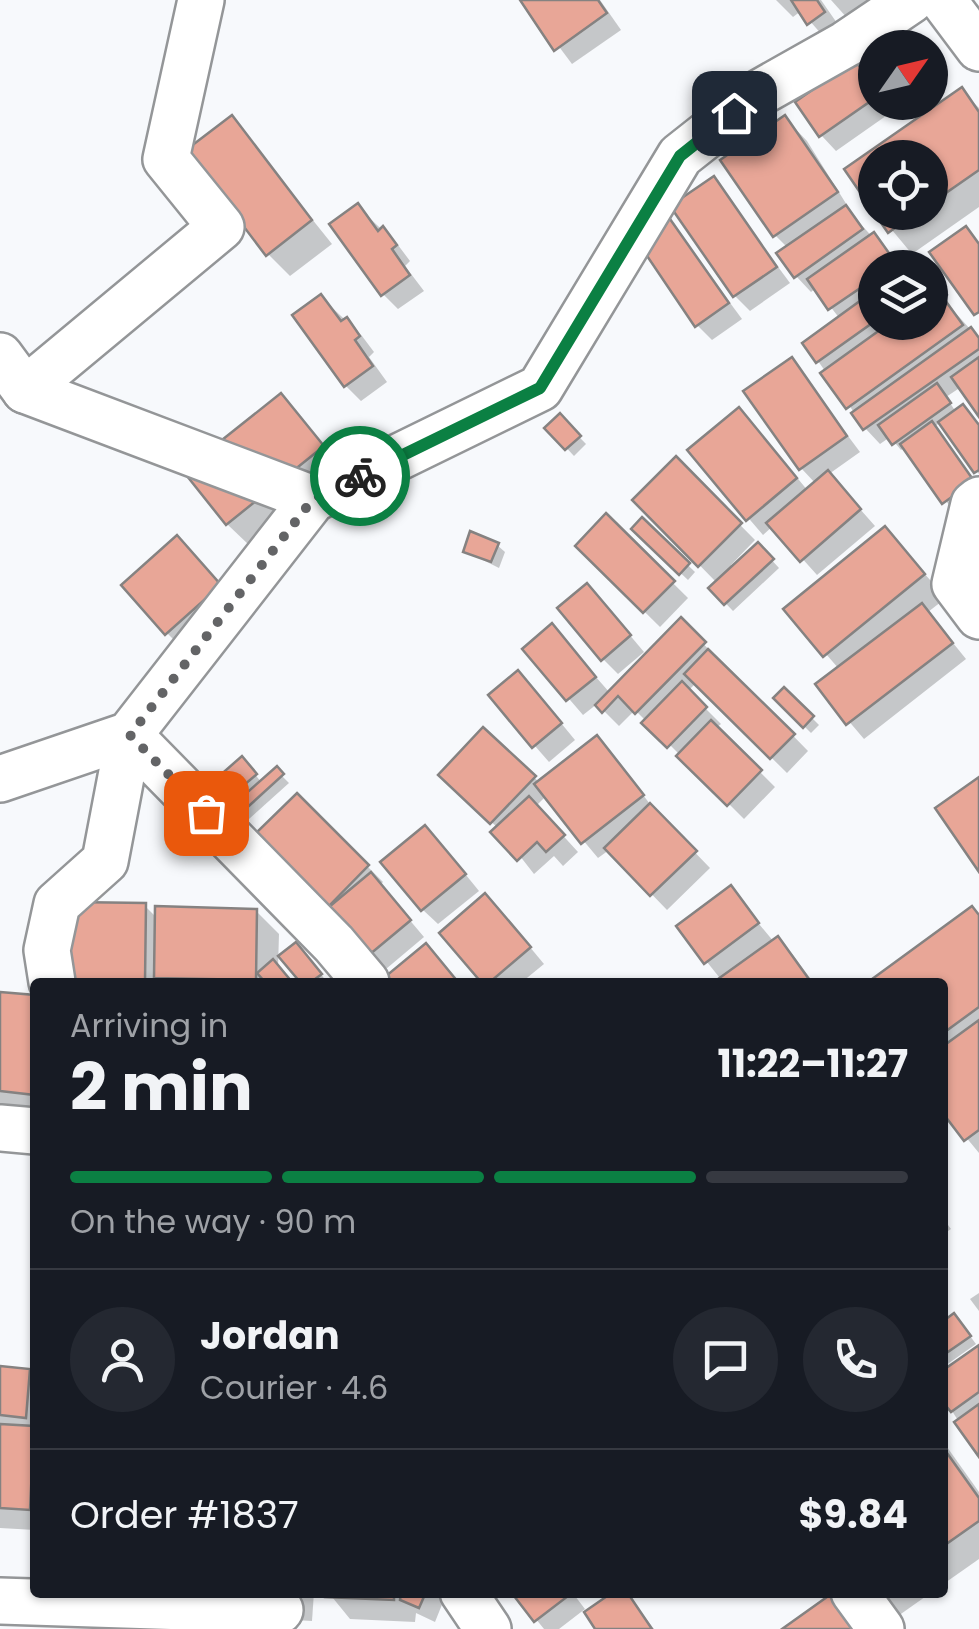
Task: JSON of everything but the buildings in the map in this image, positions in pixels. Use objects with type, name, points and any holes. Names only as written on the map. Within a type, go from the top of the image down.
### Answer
[{"type":"street","points":[[13,373],[222,227],[166,159],[201,0]]},
{"type":"street","points":[[51,978],[47,950],[57,904],[105,861],[130,735],[313,499],[540,388],[680,156],[761,92],[912,0]]},
{"type":"street","points":[[942,0],[979,48]]},
{"type":"street","points":[[13,373],[313,499]]},
{"type":"street","points":[[967,600],[974,504],[979,500]]},
{"type":"street","points":[[0,778],[130,735]]},
{"type":"street","points":[[130,735],[363,978]]},
{"type":"street","points":[[0,1128],[30,1131]]},
{"type":"street","points":[[466,1598],[488,1629]]},
{"type":"street","points":[[858,1598],[881,1629]]},
{"type":"street","points":[[26,1599],[280,1610]]},
{"type":"way so far","points":[[206,813],[130,735],[313,499],[360,476]]},
{"type":"route","points":[[360,476],[540,388],[680,156],[734,113]]}]
